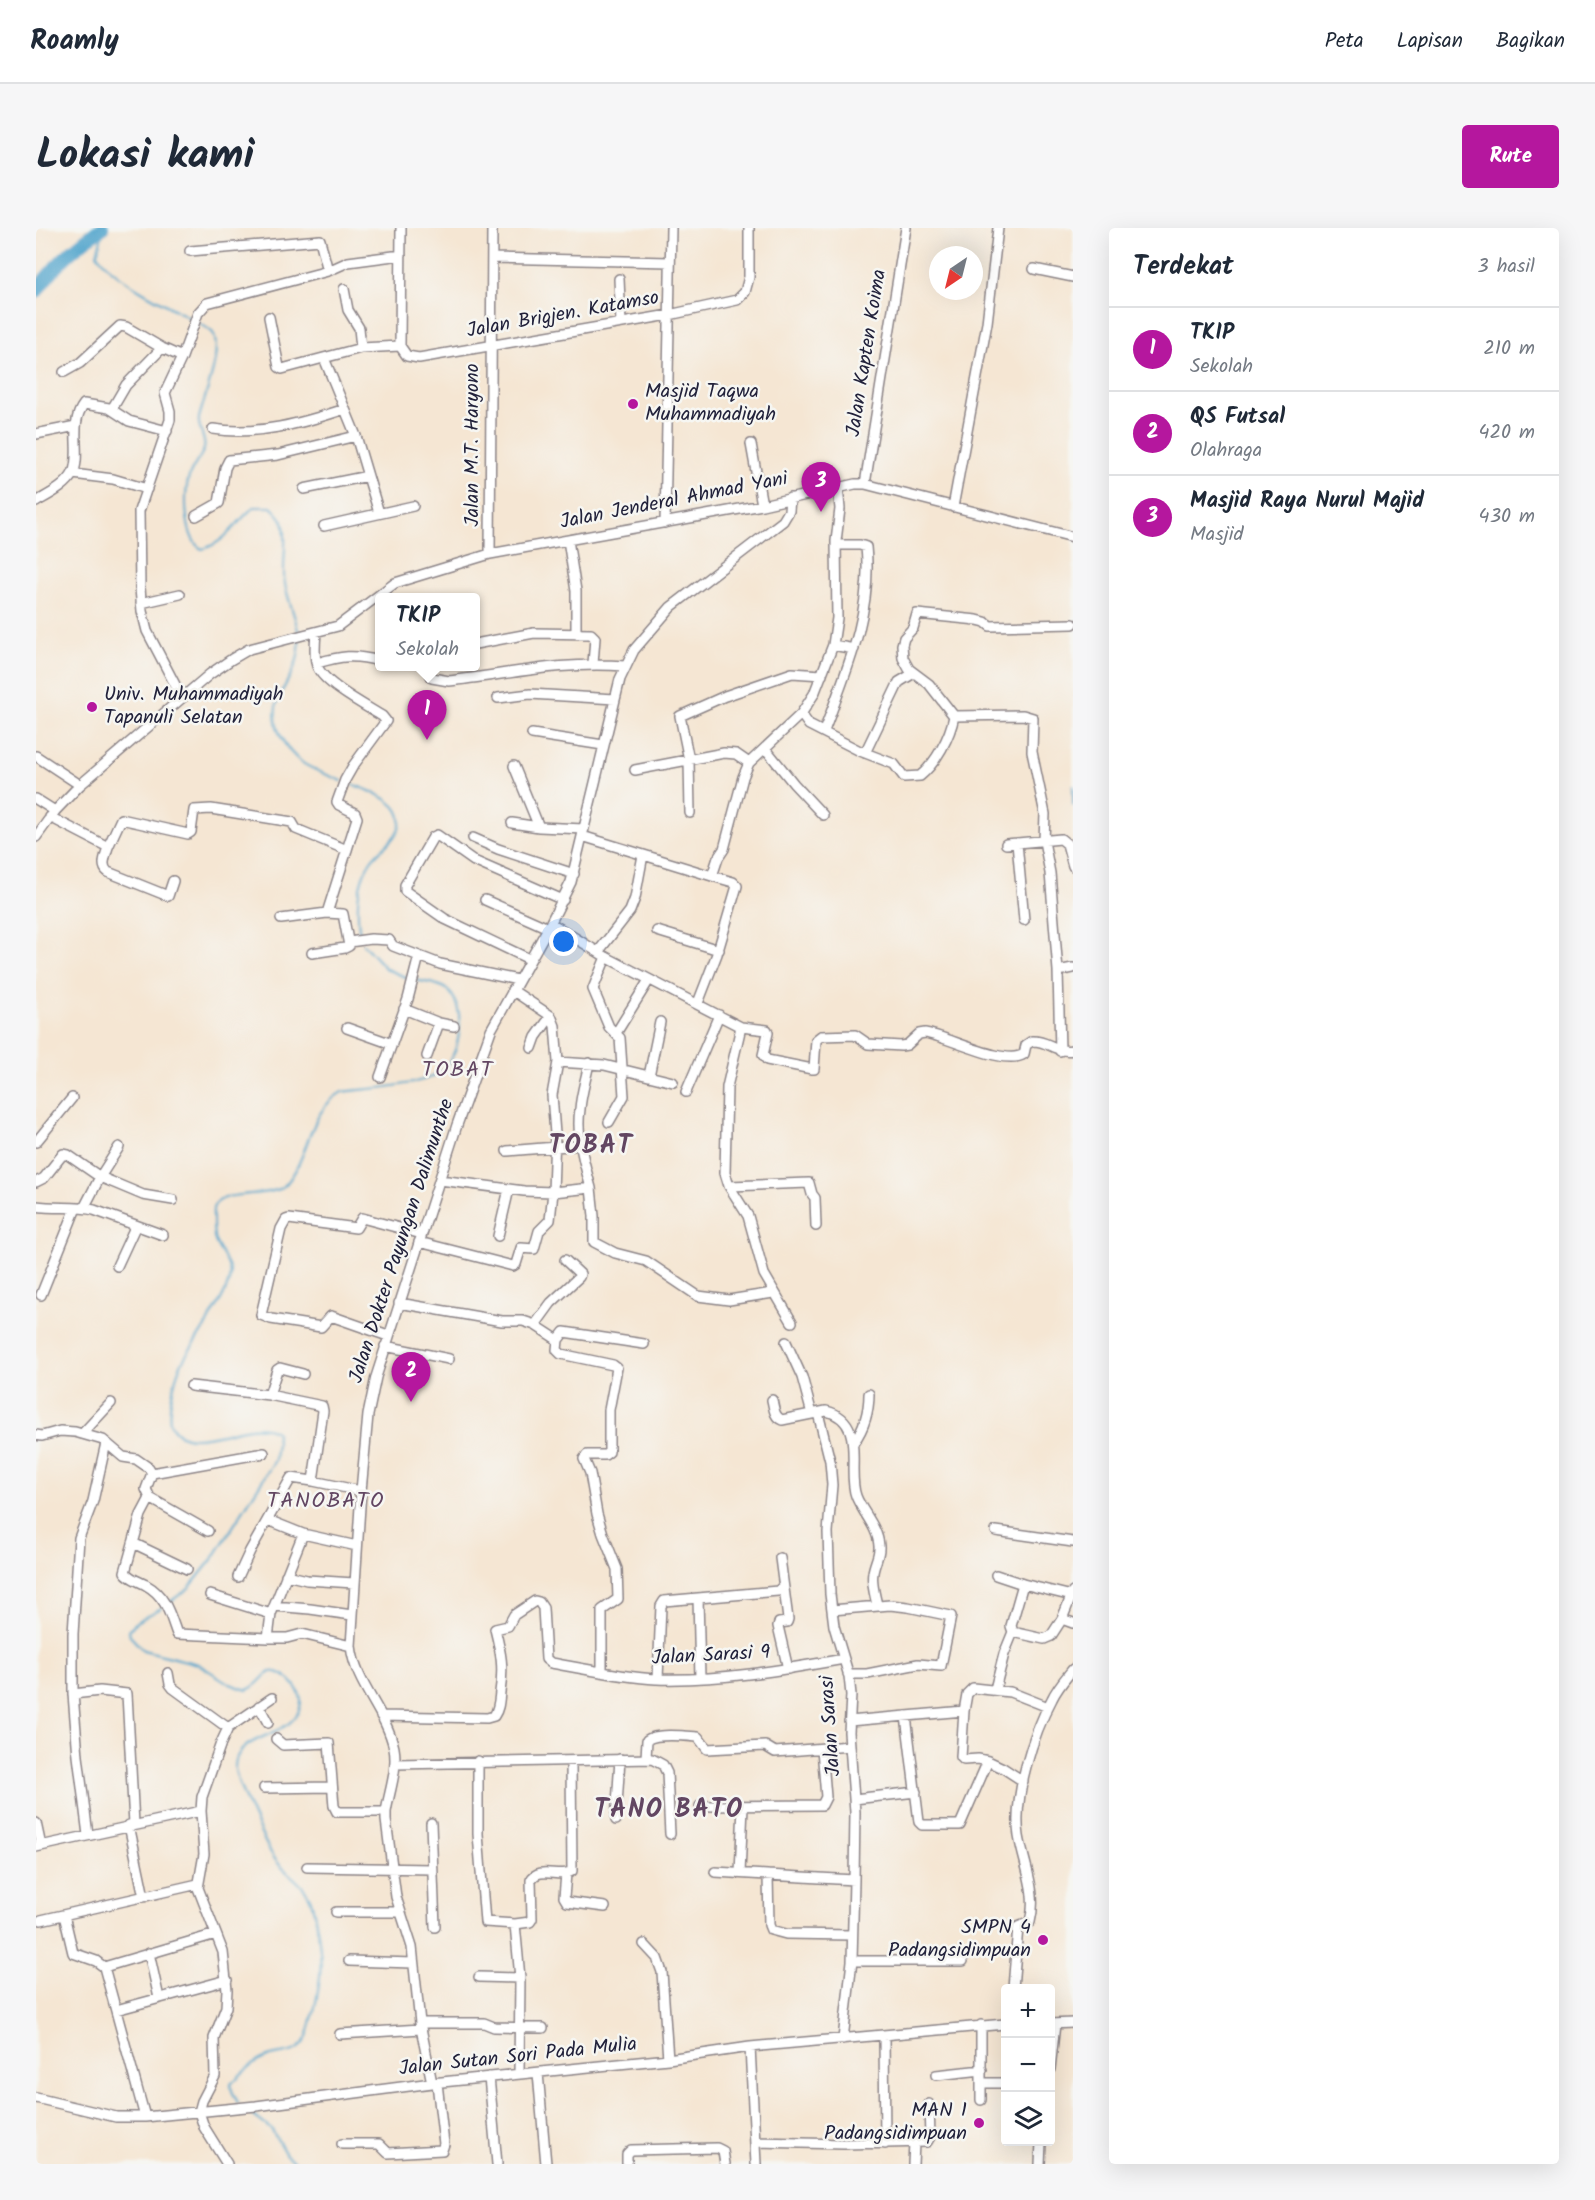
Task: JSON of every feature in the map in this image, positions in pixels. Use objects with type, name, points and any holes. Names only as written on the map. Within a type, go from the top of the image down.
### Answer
[{"type":"street","points":[[322,228],[320,240],[328,271]]},
{"type":"street","points":[[268,317],[281,368],[362,348],[400,346],[401,228]]},
{"type":"street","name":"Jalan M.T. Haryono","points":[[490,554],[492,228]]},
{"type":"street","points":[[665,523],[671,228]]},
{"type":"street","name":"Jalan Brigjen. Katamso","points":[[400,346],[405,355],[413,358],[669,315],[737,300],[745,292],[749,277],[749,228]]},
{"type":"street","name":"Jalan Kapten Koima","points":[[865,484],[906,228]]},
{"type":"street","points":[[953,507],[987,323],[998,228]]},
{"type":"street","points":[[190,251],[320,240]]},
{"type":"street","points":[[182,698],[147,631],[141,603],[138,522],[139,511],[171,415],[165,393],[182,357],[198,313],[207,303],[328,271],[359,260],[401,255]]},
{"type":"street","points":[[492,258],[670,262]]},
{"type":"street","points":[[1034,269],[1073,277]]},
{"type":"street","points":[[619,279],[621,323]]},
{"type":"street","points":[[344,289],[348,310],[359,327],[362,348]]},
{"type":"street","points":[[64,372],[75,366],[120,326],[182,357]]},
{"type":"street","points":[[112,409],[126,385],[162,348]]},
{"type":"street","points":[[324,358],[356,436],[379,513]]},
{"type":"street","points":[[36,502],[67,481],[73,474],[76,426],[84,404],[95,404],[112,409],[129,421],[166,430]]},
{"type":"street","points":[[213,429],[247,432],[310,420],[345,409]]},
{"type":"street","points":[[36,435],[76,426]]},
{"type":"street","points":[[196,516],[219,503],[225,468],[229,460],[278,455],[356,436]]},
{"type":"street","points":[[752,444],[762,504]]},
{"type":"street","points":[[73,474],[113,479],[147,489]]},
{"type":"street","points":[[304,489],[368,476]]},
{"type":"street","name":"Jalan Jenderal Ahmad Yani","points":[[382,593],[395,583],[490,554],[665,523],[838,487],[865,484],[1073,537]]},
{"type":"street","points":[[712,876],[717,858],[724,849],[743,777],[749,763],[801,714],[814,694],[833,645],[837,618],[836,545],[840,509],[838,487]]},
{"type":"street","name":"Jalan Dokter Payungan Dalimunthe","points":[[342,2144],[379,2144],[388,2153],[442,2150],[444,2144],[435,2083],[421,2026],[410,1940],[399,1912],[392,1869],[386,1812],[394,1764],[392,1740],[356,1671],[351,1646],[368,1415],[385,1346],[457,1125],[488,1039],[512,990],[550,925],[574,874],[603,745],[625,666],[640,643],[684,596],[783,521],[789,511],[790,498]]},
{"type":"street","points":[[324,526],[413,506]]},
{"type":"street","points":[[568,540],[576,591],[576,634]]},
{"type":"street","points":[[824,731],[846,675],[866,601],[866,547],[836,545]]},
{"type":"street","points":[[141,603],[180,594]]},
{"type":"street","name":"Jalan Jenderal Ahmad Yani","points":[[36,837],[52,814],[80,785],[210,674],[241,653],[282,640],[312,634],[344,622],[375,598]]},
{"type":"street","points":[[954,716],[929,684],[914,673],[903,658],[904,638],[913,628],[918,613],[977,620],[990,626],[1073,624]]},
{"type":"street","points":[[480,644],[534,633],[594,635],[594,664]]},
{"type":"street","points":[[312,634],[320,671],[335,686],[386,720],[385,725],[345,780],[337,802],[357,816],[327,913]]},
{"type":"street","points":[[833,645],[866,650]]},
{"type":"street","points":[[317,663],[350,656],[363,656],[375,660]]},
{"type":"street","points":[[429,671],[432,678],[450,681],[524,669],[594,664],[625,666]]},
{"type":"street","points":[[690,813],[689,759],[679,719],[683,714],[725,696],[792,673],[822,675]]},
{"type":"street","points":[[865,753],[899,682],[914,673]]},
{"type":"street","points":[[498,698],[530,694],[615,699]]},
{"type":"street","points":[[801,714],[809,725],[865,753],[894,764],[904,777],[920,776],[927,770],[954,716]]},
{"type":"street","points":[[954,716],[1023,715],[1033,718],[1032,752],[1045,814],[1044,841],[1050,873],[1059,970],[1060,1051]]},
{"type":"street","points":[[532,734],[603,745]]},
{"type":"street","points":[[765,748],[823,815]]},
{"type":"street","points":[[635,770],[730,753],[736,754],[749,763]]},
{"type":"street","points":[[36,756],[80,785]]},
{"type":"street","points":[[514,766],[539,827]]},
{"type":"street","points":[[36,800],[52,814],[108,847]]},
{"type":"street","points":[[173,881],[168,896],[108,872],[104,864],[108,847],[120,819],[188,834],[191,832],[194,810],[211,809],[292,822],[296,828],[347,850]]},
{"type":"street","points":[[512,823],[583,832],[643,855],[733,882],[737,886],[718,950],[698,1003]]},
{"type":"street","points":[[529,959],[445,919],[405,891],[405,885],[436,835],[474,861],[563,900]]},
{"type":"street","points":[[473,838],[498,849],[574,874]]},
{"type":"street","points":[[1006,844],[1056,839],[1064,841],[1067,844],[1073,866]]},
{"type":"street","points":[[1017,843],[1024,920]]},
{"type":"street","points":[[609,1122],[624,1096],[620,1038],[609,1028],[593,989],[602,955],[630,911],[635,898],[643,855]]},
{"type":"street","points":[[485,900],[550,925],[602,955],[741,1027],[767,1030],[763,1055],[766,1060],[812,1070],[816,1063],[816,1040],[821,1036],[855,1035],[868,1044],[907,1046],[919,1034],[925,1033],[983,1053],[1020,1057],[1024,1054],[1029,1042],[1037,1040],[1060,1051],[1073,1050]]},
{"type":"street","points":[[281,919],[327,913],[343,914],[357,941]]},
{"type":"street","points":[[657,931],[718,950]]},
{"type":"street","points":[[312,953],[345,948],[357,941],[389,940],[393,946],[440,964],[518,980]]},
{"type":"street","points":[[380,1077],[404,1009],[419,956]]},
{"type":"street","points":[[1059,970],[1073,968]]},
{"type":"street","points":[[618,1030],[649,980]]},
{"type":"street","points":[[388,1336],[331,1316],[321,1327],[271,1319],[261,1315],[281,1229],[289,1219],[356,1228],[362,1218],[515,1266],[520,1249],[534,1249],[539,1231],[549,1222],[553,1192],[555,1146],[552,1095],[558,1062],[555,1026],[551,1016],[512,990]]},
{"type":"street","points":[[404,1009],[439,1023],[454,1026]]},
{"type":"street","points":[[686,1092],[719,1015]]},
{"type":"street","points":[[532,1048],[536,1037],[551,1016]]},
{"type":"street","points":[[649,1076],[660,1022]]},
{"type":"street","points":[[427,1056],[439,1023]]},
{"type":"street","points":[[741,1027],[727,1087],[725,1173],[729,1186],[748,1216],[764,1274],[792,1322]]},
{"type":"street","points":[[347,1028],[392,1044]]},
{"type":"street","points":[[558,1062],[590,1064],[673,1082]]},
{"type":"street","points":[[590,1064],[580,1109],[580,1145],[591,1188],[594,1242],[615,1253],[646,1261],[698,1296],[729,1300],[773,1293]]},
{"type":"street","points":[[36,1142],[72,1098]]},
{"type":"street","points":[[507,1151],[580,1145]]},
{"type":"street","points":[[41,1295],[80,1208],[119,1147]]},
{"type":"street","points":[[36,1182],[44,1178],[58,1157],[63,1154],[100,1177],[143,1195],[173,1200]]},
{"type":"street","points":[[440,1180],[509,1190],[553,1192],[591,1188]]},
{"type":"street","points":[[729,1186],[809,1183],[811,1193],[815,1198],[816,1226]]},
{"type":"street","points":[[498,1236],[509,1190]]},
{"type":"street","points":[[36,1206],[59,1209],[80,1208],[163,1235]]},
{"type":"street","points":[[117,1266],[136,1225]]},
{"type":"street","points":[[536,1325],[551,1303],[579,1277],[580,1274],[565,1260]]},
{"type":"street","points":[[399,1303],[486,1319],[536,1325],[558,1340]]},
{"type":"street","points":[[602,1671],[602,1610],[618,1599],[618,1577],[597,1514],[590,1473],[584,1459],[587,1455],[606,1455],[610,1450],[609,1410],[617,1368],[613,1365],[561,1354],[556,1350],[558,1340],[564,1332],[644,1344]]},
{"type":"street","name":"Jalan Sarasi","points":[[786,1342],[815,1413],[830,1461],[832,1496],[828,1532],[832,1610],[851,1695],[849,1721],[854,1798],[854,1880],[852,1961],[843,2039]]},
{"type":"street","points":[[385,1346],[449,1359]]},
{"type":"street","points":[[269,1395],[277,1370],[280,1368],[303,1374]]},
{"type":"street","points":[[191,1386],[269,1395],[323,1407],[313,1481]]},
{"type":"street","points":[[854,1442],[865,1419],[869,1394]]},
{"type":"street","points":[[772,1400],[775,1415],[782,1420],[831,1412],[843,1421],[854,1442],[856,1496],[872,1524],[879,1543],[873,1578],[877,1605]]},
{"type":"street","points":[[82,1434],[111,1403]]},
{"type":"street","points":[[36,1435],[42,1436],[60,1431],[82,1434],[106,1443],[123,1457],[136,1459],[152,1473]]},
{"type":"street","points":[[88,1835],[73,1694],[73,1634],[79,1568],[79,1538],[93,1501],[106,1443]]},
{"type":"street","points":[[152,1473],[264,1452]]},
{"type":"street","points":[[152,1473],[146,1489],[150,1498],[208,1531]]},
{"type":"street","points":[[238,1577],[289,1479],[296,1478],[361,1491]]},
{"type":"street","points":[[150,1498],[141,1515],[125,1572],[153,1590],[171,1613],[176,1633],[268,1638],[287,1638],[302,1634],[351,1646]]},
{"type":"street","points":[[268,1520],[303,1534],[357,1546]]},
{"type":"street","points":[[996,1531],[1073,1542]]},
{"type":"street","points":[[268,1638],[273,1610],[303,1534]]},
{"type":"street","points":[[133,1543],[187,1569]]},
{"type":"street","points":[[780,1558],[788,1620],[779,1623],[778,1626],[788,1669]]},
{"type":"street","points":[[286,1575],[308,1580],[354,1583]]},
{"type":"street","points":[[996,1575],[1023,1584],[1072,1594],[1062,1619],[1051,1636],[1044,1639],[1013,1632]]},
{"type":"street","points":[[995,1689],[1004,1654],[1013,1632],[1011,1626],[1023,1584]]},
{"type":"street","points":[[658,1679],[662,1603],[664,1601],[778,1591],[782,1587]]},
{"type":"street","points":[[210,1595],[273,1610],[310,1609],[352,1615]]},
{"type":"street","points":[[698,1598],[700,1678]]},
{"type":"street","name":"Jalan Sarasi 9","points":[[381,1716],[487,1718],[494,1716],[498,1709],[503,1670],[495,1629],[508,1626],[514,1615],[535,1601],[543,1608],[546,1659],[551,1664],[658,1679],[700,1678],[788,1669],[844,1659]]},
{"type":"street","points":[[832,1610],[877,1605],[908,1606],[951,1616],[942,1663],[938,1666],[918,1664],[867,1674],[848,1674]]},
{"type":"street","points":[[1062,1619],[1073,1623]]},
{"type":"street","points":[[1013,1984],[1017,1928],[1020,1924],[1030,1922],[1032,1908],[1032,1888],[1019,1829],[1023,1781],[1048,1707],[1073,1669]]},
{"type":"street","points":[[168,1673],[173,1688],[228,1728]]},
{"type":"street","points":[[1023,1781],[988,1761],[964,1760],[961,1757],[967,1694],[971,1689],[995,1689],[1010,1692],[1048,1707]]},
{"type":"street","points":[[73,1694],[100,1691],[127,1694],[131,1825],[144,1897]]},
{"type":"street","points":[[227,2164],[210,2137],[199,2112],[215,2076],[214,2038],[226,2007],[227,1980],[223,1952],[201,1898],[198,1884],[204,1854],[201,1811],[203,1792],[228,1728],[272,1698]]},
{"type":"street","points":[[259,1706],[268,1723]]},
{"type":"street","points":[[849,1721],[964,1711]]},
{"type":"street","points":[[906,1716],[921,1824],[960,1825],[988,1761]]},
{"type":"street","points":[[646,1758],[647,1740],[650,1737],[660,1736],[698,1737],[706,1749],[764,1746],[776,1752],[850,1746]]},
{"type":"street","points":[[276,1739],[282,1745],[328,1742],[337,1812],[386,1812]]},
{"type":"street","points":[[700,1806],[743,1807],[824,1803],[826,1797],[822,1749]]},
{"type":"street","points":[[394,1764],[478,1761],[571,1762],[646,1758],[658,1761],[665,1768],[670,1834]]},
{"type":"street","points":[[616,1820],[620,1759]]},
{"type":"street","points":[[478,1761],[478,1834],[484,1922],[515,1924],[530,1922],[532,1919],[531,1880],[534,1876],[538,1873],[566,1874],[572,1871],[571,1762]]},
{"type":"street","points":[[264,1788],[333,1786]]},
{"type":"street","points":[[854,1798],[915,1792]]},
{"type":"street","points":[[740,1873],[743,1807]]},
{"type":"street","points":[[36,1823],[38,1847],[201,1811]]},
{"type":"street","points":[[431,1823],[435,1928]]},
{"type":"street","points":[[307,1867],[432,1869]]},
{"type":"street","points":[[715,1872],[854,1880]]},
{"type":"street","points":[[566,1874],[564,1897],[566,1901],[605,1907]]},
{"type":"street","points":[[768,1875],[771,1930],[786,1934],[852,1935]]},
{"type":"street","points":[[41,1920],[198,1884]]},
{"type":"street","points":[[336,1912],[399,1912]]},
{"type":"street","points":[[64,1915],[74,1953],[96,1961],[104,1967],[145,2117]]},
{"type":"street","points":[[515,1924],[520,1978],[519,2074]]},
{"type":"street","points":[[104,1967],[216,1934]]},
{"type":"street","points":[[644,1944],[657,1958],[662,1972],[668,2059]]},
{"type":"street","points":[[149,1953],[159,1998]]},
{"type":"street","points":[[350,1961],[413,1963]]},
{"type":"street","points":[[852,1961],[963,1961]]},
{"type":"street","points":[[479,1977],[520,1978]]},
{"type":"street","points":[[116,2010],[227,1980]]},
{"type":"street","points":[[340,2034],[421,2026],[484,2023],[494,2027],[543,2028]]},
{"type":"street","points":[[1055,2024],[1073,2023]]},
{"type":"street","name":"Jalan Sutan Sori Pada Mulia","points":[[36,2098],[116,2117],[145,2117],[256,2106],[489,2077],[668,2059],[750,2047],[1001,2024]]},
{"type":"street","points":[[981,2025],[981,2100]]},
{"type":"street","points":[[884,2035],[885,2144]]},
{"type":"street","points":[[750,2047],[756,2164]]},
{"type":"street","points":[[936,2075],[982,2070]]},
{"type":"street","points":[[538,2073],[546,2164]]},
{"type":"street","points":[[489,2077],[497,2164]]},
{"type":"street","points":[[981,2083],[1001,2083]]},
{"type":"street","points":[[756,2142],[885,2144],[927,2142],[930,2139],[929,2104]]},
{"type":"street","points":[[913,2164],[914,2143]]},
{"type":"street","points":[[1040,2164],[1041,2146]]},
{"type":"street","points":[[627,2164],[627,2154],[631,2150],[717,2148],[723,2151],[725,2164]]},
{"type":"waterway","points":[[36,292],[66,257],[102,228]]},
{"type":"waterway","points":[[104,228],[97,254],[105,264],[128,282],[193,320]]},
{"type":"waterway","points":[[198,323],[213,333],[216,352],[212,375],[199,418],[205,445],[190,473],[187,485],[187,516],[192,537],[202,549],[210,546],[224,537],[254,507],[271,507],[280,516],[285,529],[285,584],[299,635]]},
{"type":"waterway","points":[[299,640],[296,664],[278,700],[277,727],[285,744],[304,764],[342,781]]},
{"type":"waterway","points":[[348,783],[377,794],[394,806],[399,814],[400,823],[396,834],[371,861],[362,878],[358,897],[360,936]]},
{"type":"waterway","points":[[1073,786],[1073,805]]},
{"type":"waterway","points":[[363,944],[386,969],[410,979]]},
{"type":"waterway","points":[[167,1604],[189,1588],[214,1557],[275,1460],[277,1443],[276,1432],[265,1428],[192,1438],[181,1435],[170,1422],[172,1396],[179,1371],[184,1359],[217,1308],[229,1280],[229,1268],[214,1239],[213,1207],[228,1197],[270,1192],[286,1184],[294,1173],[322,1111],[342,1092],[418,1081],[438,1074],[446,1067],[457,1044],[459,1031],[457,1005],[451,994],[443,987],[416,980]]},
{"type":"waterway","points":[[163,1607],[136,1622],[129,1630],[130,1636],[143,1650],[198,1664],[230,1684],[247,1690],[268,1673],[279,1673],[294,1685],[301,1702],[297,1714],[289,1723],[244,1747],[237,1756],[235,1768],[246,1801],[273,1856],[302,1886],[310,1899],[320,1946],[319,1988],[308,2035],[304,2042],[292,2052],[263,2059],[239,2076],[231,2084],[238,2103]]},
{"type":"waterway","points":[[247,2111],[272,2130],[286,2155],[298,2164]]},
{"type":"place","name":"Masjid Taqwa Muhammadiyah","points":[[633,404]]},
{"type":"place","name":"Masjid Raya Nurul Majid","points":[[821,512]]},
{"type":"place","name":"Univ. Muhammadiyah Tapanuli Selatan","points":[[92,707]]},
{"type":"place","name":"TKIP","points":[[427,740]]},
{"type":"place","name":"QS Futsal","points":[[411,1402]]},
{"type":"place","name":"SMPN 4 Padangsidimpuan","points":[[1043,1940]]},
{"type":"place","name":"MAN 1 Padangsidimpuan","points":[[979,2123]]},
{"type":"district","name":"TOBAT","points":[[458,1070]]},
{"type":"district","name":"TOBAT","points":[[591,1146]]},
{"type":"district","name":"TANOBATO","points":[[326,1501]]},
{"type":"district","name":"TANO BATO","points":[[669,1810]]}]
